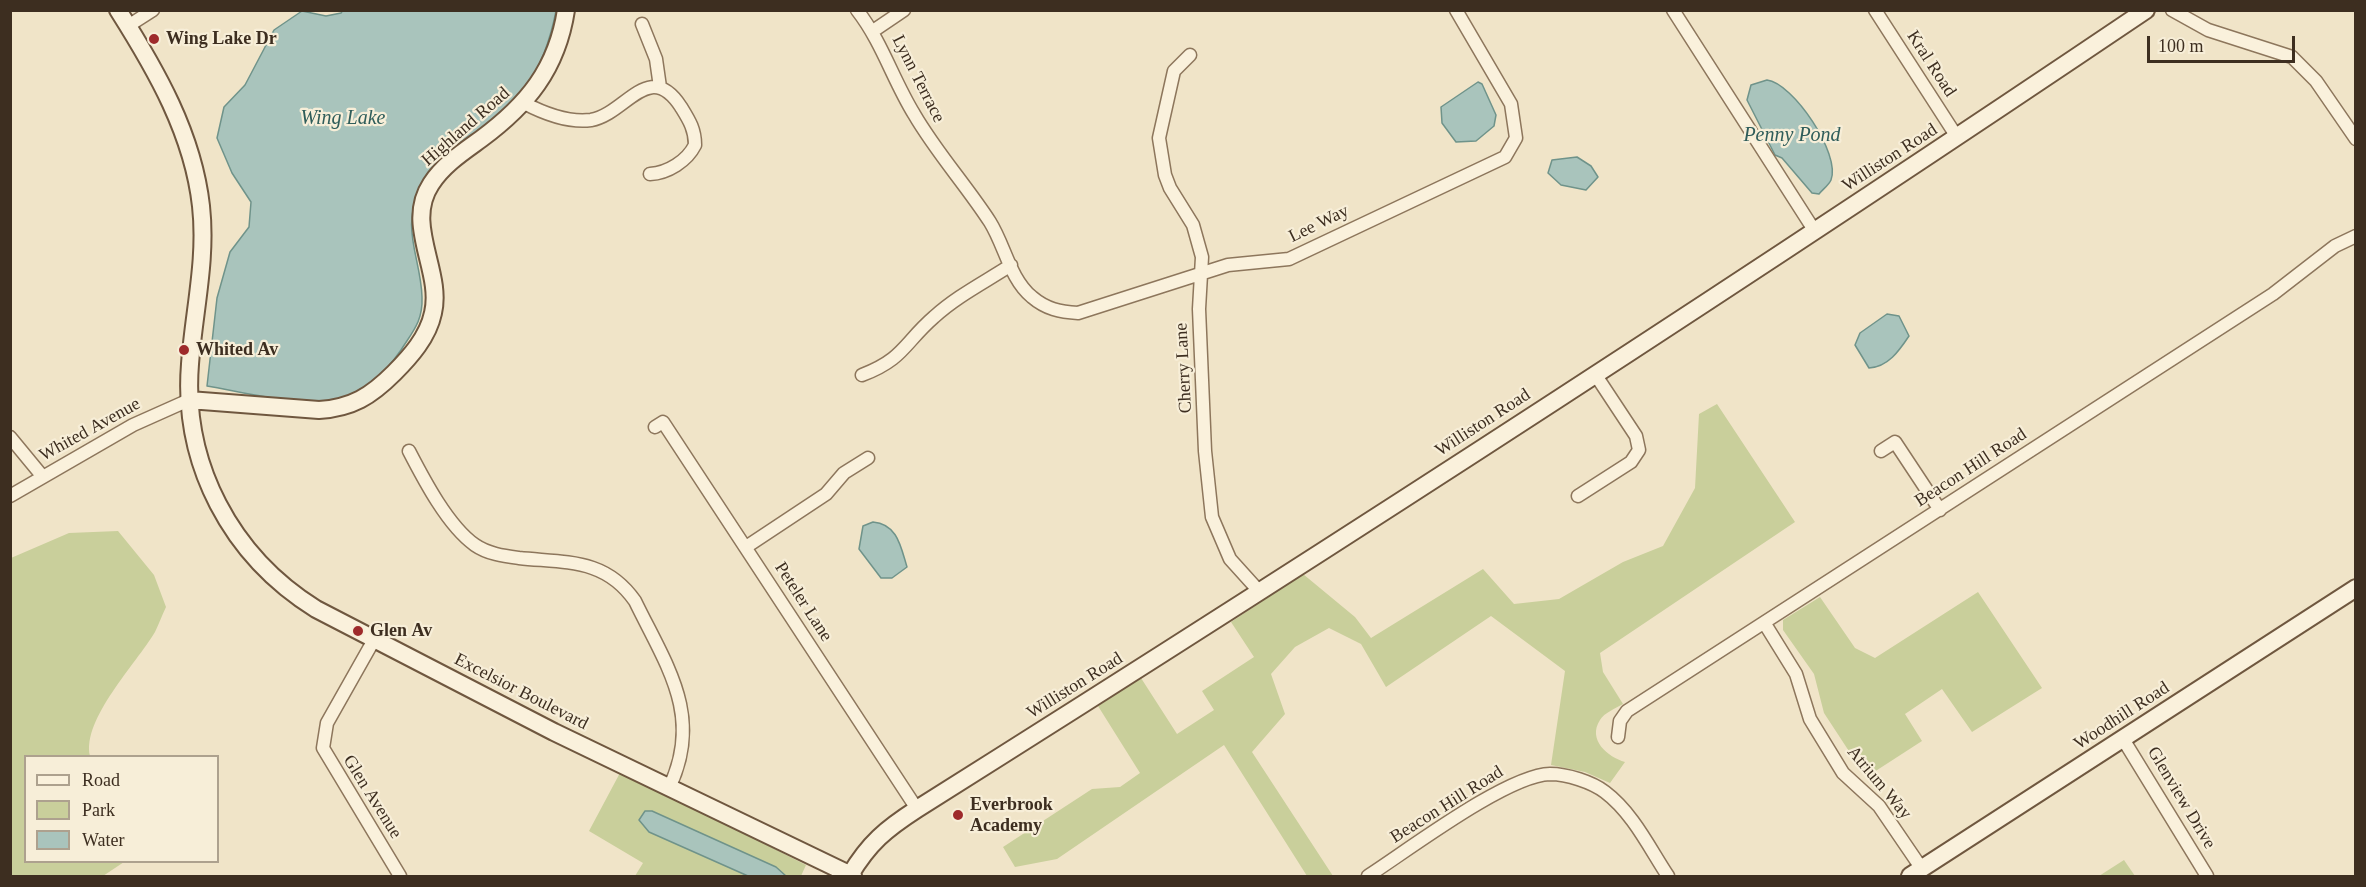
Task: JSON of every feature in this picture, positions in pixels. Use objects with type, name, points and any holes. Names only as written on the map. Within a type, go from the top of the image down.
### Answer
[{"type":"main road","name":"Excelsior Boulevard","points":[[118,10],[165,92],[183,133],[200,203],[202,261],[190,364],[189,400],[194,439],[206,480],[239,539],[259,564],[296,596],[464,686],[851,876]]},
{"type":"main road","name":"Highland Road","points":[[189,400],[319,411],[349,406],[380,387],[417,346],[433,315],[433,283],[421,210],[430,185],[452,161],[524,104],[548,69],[557,46],[566,10]]},
{"type":"main road","name":"Williston Road","points":[[851,876],[865,848],[888,828],[1594,374],[1958,137],[2146,10]]},
{"type":"main road","name":"Woodhill Road","points":[[1916,873],[2355,588]]},
{"type":"street","points":[[128,26],[153,10]]},
{"type":"street","name":"Lynn Terrace","points":[[857,10],[873,31],[912,112],[990,222]]},
{"type":"street","points":[[873,31],[904,10]]},
{"type":"street","name":"Lee Way","points":[[990,222],[1019,284],[1045,307],[1070,313],[1095,310],[1228,265],[1267,262],[1299,255],[1505,157],[1516,138],[1511,104],[1456,10]]},
{"type":"street","points":[[1673,10],[1815,230]]},
{"type":"street","name":"Kral Road","points":[[1875,10],[1958,137]]},
{"type":"street","points":[[2172,10],[2208,30],[2292,57],[2316,81],[2355,139]]},
{"type":"street","points":[[642,24],[656,59],[660,87]]},
{"type":"street","name":"Cherry Lane","points":[[1190,55],[1174,71],[1159,138],[1165,175],[1170,189],[1186,212],[1202,257],[1199,309],[1208,494],[1219,539],[1230,560],[1258,590]]},
{"type":"street","points":[[524,104],[569,120],[590,120],[600,117],[646,88],[660,87],[673,95],[692,124],[695,145],[685,158],[666,171],[650,174]]},
{"type":"street","name":"Beacon Hill Road","points":[[1618,737],[1620,721],[1627,711],[2273,294],[2335,246],[2355,236]]},
{"type":"street","points":[[862,375],[880,368],[897,357],[932,318],[951,303],[1011,265]]},
{"type":"street","points":[[1578,496],[1631,462],[1639,450],[1636,436],[1594,374]]},
{"type":"street","name":"Whited Avenue","points":[[10,496],[133,425],[189,400]]},
{"type":"street","name":"Peteler Lane","points":[[655,427],[663,422],[917,809]]},
{"type":"street","points":[[10,437],[43,477]]},
{"type":"street","points":[[1881,451],[1895,442],[1940,510]]},
{"type":"street","points":[[409,451],[452,522],[476,546],[509,557],[596,567],[612,575],[625,587],[635,601],[681,700],[684,736],[676,774],[669,788]]},
{"type":"street","points":[[746,548],[826,494],[844,473],[868,458]]},
{"type":"street","name":"Atrium Way","points":[[1765,624],[1796,674],[1810,719],[1843,773],[1879,806],[1916,873]]},
{"type":"street","name":"Glen Avenue","points":[[375,638],[327,723],[323,735],[323,748],[400,876]]},
{"type":"street","name":"Glenview Drive","points":[[2123,739],[2207,876]]},
{"type":"street","name":"Beacon Hill Road","points":[[1368,876],[1509,785],[1549,774],[1570,777],[1604,791],[1632,822],[1668,876]]},
{"type":"green space","points":[[1717,404],[1795,522],[1600,653],[1603,672],[1623,704],[1604,715],[1597,727],[1596,734],[1601,747],[1612,756],[1625,762],[1610,783],[1585,772],[1551,765],[1565,671],[1491,616],[1386,687],[1361,644],[1329,628],[1295,647],[1271,674],[1285,714],[1252,752],[1333,876],[1307,876],[1224,745],[1057,859],[1015,867],[1003,847],[1092,789],[1120,787],[1140,773],[1098,706],[1141,678],[1177,734],[1214,710],[1202,691],[1254,657],[1231,622],[1303,574],[1355,617],[1371,638],[1483,569],[1514,604],[1559,599],[1623,562],[1663,546],[1695,488],[1699,414]]},
{"type":"green space","points":[[118,531],[154,575],[166,607],[155,632],[102,709],[90,741],[90,755],[24,755],[24,863],[122,863],[103,876],[11,876],[11,558],[69,533]]},
{"type":"green space","points":[[1978,592],[2042,688],[1972,732],[1942,689],[1905,714],[1922,741],[1871,774],[1858,765],[1824,713],[1814,674],[1783,630],[1783,620],[1820,597],[1855,648],[1875,658]]},
{"type":"green space","points":[[621,771],[806,865],[801,876],[635,876],[643,863],[589,831]]},
{"type":"green space","points":[[2124,860],[2135,876],[2099,876]]},
{"type":"water","name":"Wing Lake","points":[[343,10],[556,11],[542,58],[522,92],[422,186],[412,215],[413,242],[421,282],[421,313],[413,331],[388,367],[363,390],[343,400],[333,402],[289,400],[207,386],[217,298],[230,252],[249,227],[251,202],[232,173],[217,138],[224,107],[245,85],[274,30],[302,11],[326,16],[341,13]]},
{"type":"water","name":"Penny Pond","points":[[1767,80],[1778,84],[1789,93],[1812,121],[1822,138],[1832,168],[1829,184],[1819,194],[1812,193],[1782,158],[1775,155],[1747,100],[1751,85]]},
{"type":"water","points":[[1478,82],[1482,84],[1496,115],[1494,126],[1476,141],[1456,142],[1442,123],[1441,107]]},
{"type":"water","points":[[1577,157],[1591,166],[1598,177],[1586,190],[1561,185],[1548,173],[1552,160]]},
{"type":"water","points":[[1887,314],[1899,316],[1909,336],[1897,352],[1882,365],[1869,368],[1855,345],[1860,333]]},
{"type":"water","points":[[873,522],[888,527],[900,545],[907,567],[892,578],[881,578],[859,549],[863,526]]},
{"type":"water","points":[[645,811],[652,811],[776,867],[786,876],[748,876],[649,832],[639,820]]},
{"type":"place","name":"Wing Lake Dr","points":[[154,39]]},
{"type":"place","name":"Whited Av","points":[[184,350]]},
{"type":"place","name":"Glen Av","points":[[358,631]]},
{"type":"place","name":"Everbrook Academy","points":[[958,815]]}]
